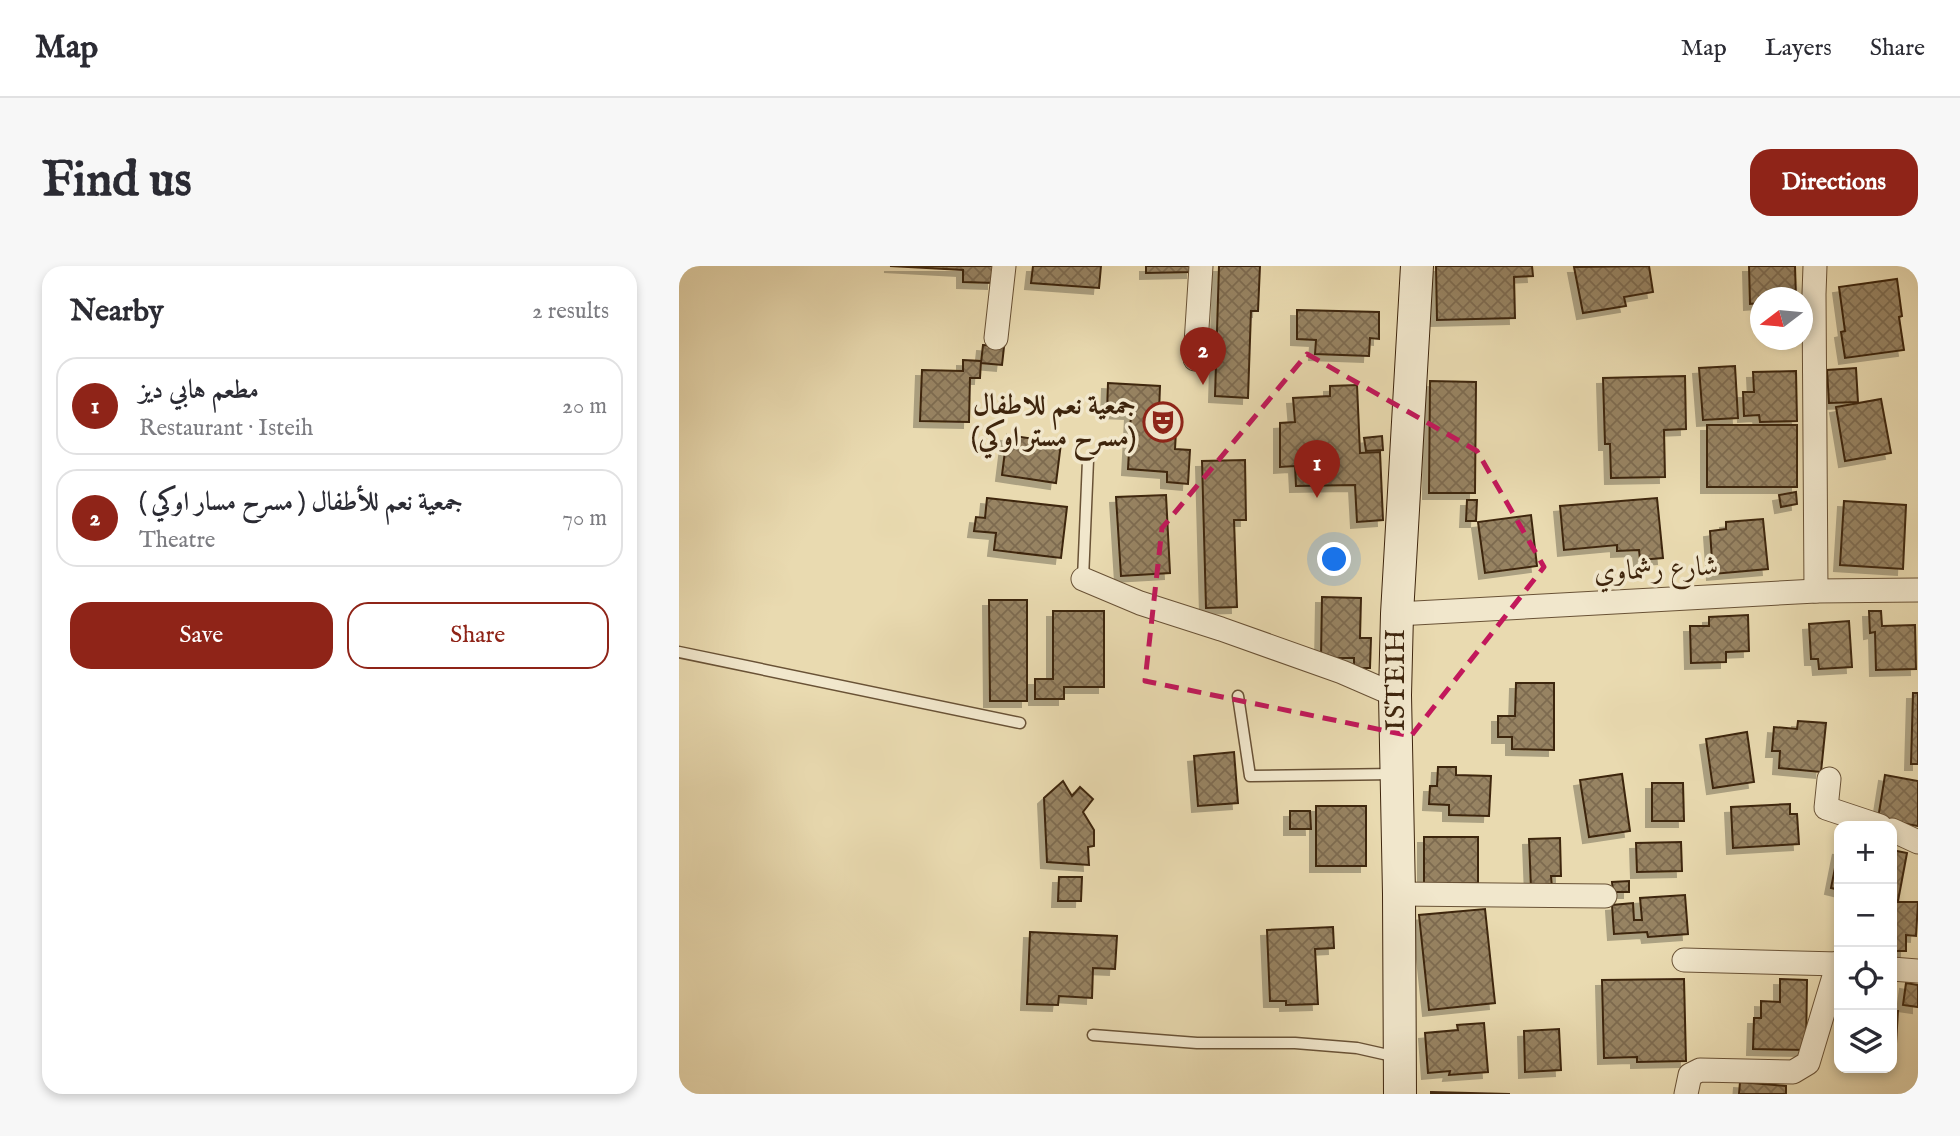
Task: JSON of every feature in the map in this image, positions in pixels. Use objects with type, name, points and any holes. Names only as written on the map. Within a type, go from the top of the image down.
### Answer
[{"type":"street","points":[[996,338],[1004,266]]},
{"type":"street","points":[[1195,359],[1201,266]]},
{"type":"street","name":"ISTEIH","points":[[1400,1094],[1395,695],[1397,614],[1417,266]]},
{"type":"street","points":[[1815,266],[1816,591]]},
{"type":"street","points":[[1083,579],[1140,603],[1342,672],[1395,695]]},
{"type":"street","name":"شارع رشماوي","points":[[1397,614],[1816,591],[1918,590]]},
{"type":"street","points":[[1829,779],[1826,808],[1864,821]]},
{"type":"street","points":[[1897,832],[1918,842]]},
{"type":"street","points":[[1399,894],[1605,896]]},
{"type":"street","points":[[1684,960],[1834,963]]},
{"type":"street","points":[[1897,969],[1918,971]]},
{"type":"street","points":[[1686,1094],[1690,1075],[1700,1070],[1793,1072],[1808,1063],[1834,979]]},
{"type":"lane","points":[[1083,579],[1087,460]]},
{"type":"lane","points":[[679,652],[1020,723]]},
{"type":"lane","points":[[1238,696],[1250,776],[1397,774]]},
{"type":"lane","points":[[1093,1035],[1197,1043],[1357,1048],[1399,1058]]},
{"type":"highlighted area","points":[[1307,354],[1477,451],[1544,567],[1411,736],[1145,681],[1162,528]]},
{"type":"building","points":[[890,266],[993,266],[993,283],[963,282],[963,270]]},
{"type":"building","points":[[1033,266],[1101,266],[1099,288],[1031,283]]},
{"type":"building","points":[[1146,266],[1192,266],[1192,272],[1146,273]]},
{"type":"building","points":[[1219,266],[1260,266],[1258,311],[1251,311],[1248,398],[1215,396]]},
{"type":"building","points":[[1436,266],[1532,266],[1533,276],[1514,277],[1515,318],[1437,320]]},
{"type":"building","points":[[1649,266],[1653,292],[1624,297],[1626,306],[1583,313],[1574,267]]},
{"type":"building","points":[[1749,266],[1795,266],[1796,287],[1750,287],[1750,304]]},
{"type":"building","points":[[1897,279],[1904,350],[1845,358],[1841,332],[1845,331],[1839,287]]},
{"type":"building","points":[[1297,310],[1379,312],[1379,339],[1370,338],[1369,356],[1315,354],[1316,340],[1297,339]]},
{"type":"building","points":[[983,345],[1004,347],[1002,365],[981,363]]},
{"type":"building","points":[[963,360],[981,361],[980,378],[970,378],[969,422],[920,421],[922,370],[963,371]]},
{"type":"building","points":[[1735,366],[1738,418],[1703,420],[1699,368]]},
{"type":"building","points":[[1856,368],[1858,402],[1829,403],[1827,370]]},
{"type":"building","points":[[1796,371],[1797,421],[1760,422],[1759,415],[1744,416],[1743,392],[1754,392],[1753,372]]},
{"type":"building","points":[[1685,376],[1686,429],[1664,430],[1665,477],[1611,478],[1610,444],[1605,444],[1603,378]]},
{"type":"building","points":[[1430,381],[1476,382],[1475,493],[1429,493]]},
{"type":"building","points":[[1108,383],[1160,386],[1159,413],[1177,414],[1175,449],[1190,450],[1188,484],[1167,482],[1167,472],[1128,469],[1131,413],[1107,412]]},
{"type":"building","points":[[1357,385],[1360,453],[1380,452],[1383,520],[1357,522],[1355,485],[1296,486],[1295,466],[1280,467],[1280,423],[1295,422],[1293,398],[1330,396],[1330,386]]},
{"type":"building","points":[[1881,399],[1891,453],[1845,461],[1836,407]]},
{"type":"building","points":[[1707,425],[1797,425],[1797,487],[1707,487]]},
{"type":"building","points":[[1007,435],[1061,443],[1056,483],[1002,475]]},
{"type":"building","points":[[1382,436],[1383,450],[1366,451],[1364,438]]},
{"type":"building","points":[[1245,460],[1246,520],[1234,520],[1237,607],[1206,608],[1202,461]]},
{"type":"building","points":[[1796,492],[1797,504],[1781,507],[1779,495]]},
{"type":"building","points":[[1166,495],[1170,573],[1121,576],[1116,497]]},
{"type":"building","points":[[987,498],[1067,507],[1061,558],[994,550],[996,533],[974,531],[976,517],[985,518]]},
{"type":"building","points":[[1657,498],[1663,558],[1640,560],[1639,550],[1617,551],[1617,545],[1564,550],[1560,506]]},
{"type":"building","points":[[1467,500],[1477,500],[1476,521],[1466,521]]},
{"type":"building","points":[[1844,501],[1906,505],[1903,569],[1840,565]]},
{"type":"building","points":[[1531,515],[1537,566],[1485,573],[1478,522]]},
{"type":"building","points":[[1763,519],[1768,569],[1713,574],[1710,531],[1726,529],[1726,522]]},
{"type":"building","points":[[1322,597],[1361,598],[1360,638],[1371,638],[1370,668],[1354,668],[1354,658],[1321,658]]},
{"type":"building","points":[[989,600],[1027,600],[1027,701],[990,701]]},
{"type":"building","points":[[1053,611],[1104,611],[1104,687],[1064,687],[1064,699],[1035,699],[1035,679],[1053,679]]},
{"type":"building","points":[[1869,611],[1881,611],[1882,626],[1915,625],[1916,669],[1876,670],[1875,632],[1870,633]]},
{"type":"building","points":[[1748,615],[1749,651],[1726,652],[1726,662],[1691,663],[1690,626],[1709,626],[1709,617]]},
{"type":"building","points":[[1849,621],[1852,667],[1819,669],[1818,659],[1811,659],[1809,624]]},
{"type":"building","points":[[1516,683],[1554,683],[1554,750],[1512,749],[1512,737],[1498,737],[1498,716],[1515,716]]},
{"type":"building","points":[[1913,693],[1918,693],[1918,764],[1911,764]]},
{"type":"building","points":[[1798,721],[1826,723],[1821,772],[1779,768],[1780,751],[1772,751],[1774,727],[1797,729]]},
{"type":"building","points":[[1747,732],[1754,782],[1713,788],[1706,739]]},
{"type":"building","points":[[1234,752],[1238,803],[1198,806],[1194,756]]},
{"type":"building","points":[[1438,767],[1456,767],[1456,775],[1491,776],[1489,816],[1449,815],[1449,805],[1429,804],[1430,786],[1437,786]]},
{"type":"building","points":[[1622,774],[1630,831],[1589,837],[1580,780]]},
{"type":"building","points":[[1885,775],[1918,781],[1918,826],[1878,819]]},
{"type":"building","points":[[1063,781],[1072,796],[1080,787],[1093,799],[1083,812],[1094,830],[1094,846],[1088,847],[1089,865],[1047,862],[1044,798]]},
{"type":"building","points":[[1652,783],[1683,783],[1684,821],[1652,821]]},
{"type":"building","points":[[1790,804],[1790,814],[1797,814],[1799,844],[1733,848],[1731,807]]},
{"type":"building","points":[[1316,806],[1366,806],[1366,866],[1316,866]]},
{"type":"building","points":[[1290,811],[1310,811],[1311,829],[1290,829]]},
{"type":"building","points":[[1424,837],[1478,837],[1478,883],[1424,884]]},
{"type":"building","points":[[1560,838],[1561,876],[1551,876],[1552,888],[1531,889],[1529,839]]},
{"type":"building","points":[[1681,842],[1682,871],[1637,872],[1636,843]]},
{"type":"building","points":[[1897,851],[1907,853],[1897,901]]},
{"type":"building","points":[[1059,877],[1082,877],[1081,901],[1058,901]]},
{"type":"building","points":[[1629,881],[1629,892],[1613,892],[1612,882]]},
{"type":"building","points":[[1685,895],[1688,934],[1648,937],[1647,932],[1614,934],[1612,905],[1633,903],[1634,920],[1642,920],[1640,898]]},
{"type":"building","points":[[1897,902],[1918,902],[1916,936],[1906,935],[1906,951],[1897,951]]},
{"type":"building","points":[[1485,909],[1495,1003],[1429,1010],[1419,915]]},
{"type":"building","points":[[1333,927],[1334,948],[1315,949],[1318,1004],[1286,1005],[1286,1001],[1270,1001],[1267,930]]},
{"type":"building","points":[[1030,932],[1117,936],[1115,969],[1093,968],[1092,998],[1059,996],[1058,1005],[1027,1004]]},
{"type":"building","points":[[1684,979],[1686,1061],[1637,1062],[1637,1057],[1604,1058],[1602,980]]},
{"type":"building","points":[[1780,979],[1807,980],[1806,1050],[1753,1049],[1754,1018],[1761,1018],[1761,1001],[1780,1002]]},
{"type":"building","points":[[1906,983],[1918,985],[1918,1007],[1903,1005]]},
{"type":"building","points":[[1484,1023],[1488,1072],[1449,1075],[1450,1071],[1428,1073],[1425,1033],[1458,1030],[1457,1025]]},
{"type":"building","points":[[1559,1029],[1561,1070],[1525,1072],[1524,1031]]},
{"type":"building","points":[[1740,1082],[1786,1086],[1786,1094],[1739,1094]]},
{"type":"building","points":[[1431,1092],[1510,1094],[1431,1094]]},
{"type":"place","name":"جمعية نعم للأطفال ( مسرح مسار اوكي )","points":[[1203,385]]},
{"type":"place","name":"جمعية نعم للاطفال (مسرح مستر اوكي)","points":[[1163,422]]},
{"type":"place","name":"مطعم هابي ديز","points":[[1317,498]]}]
